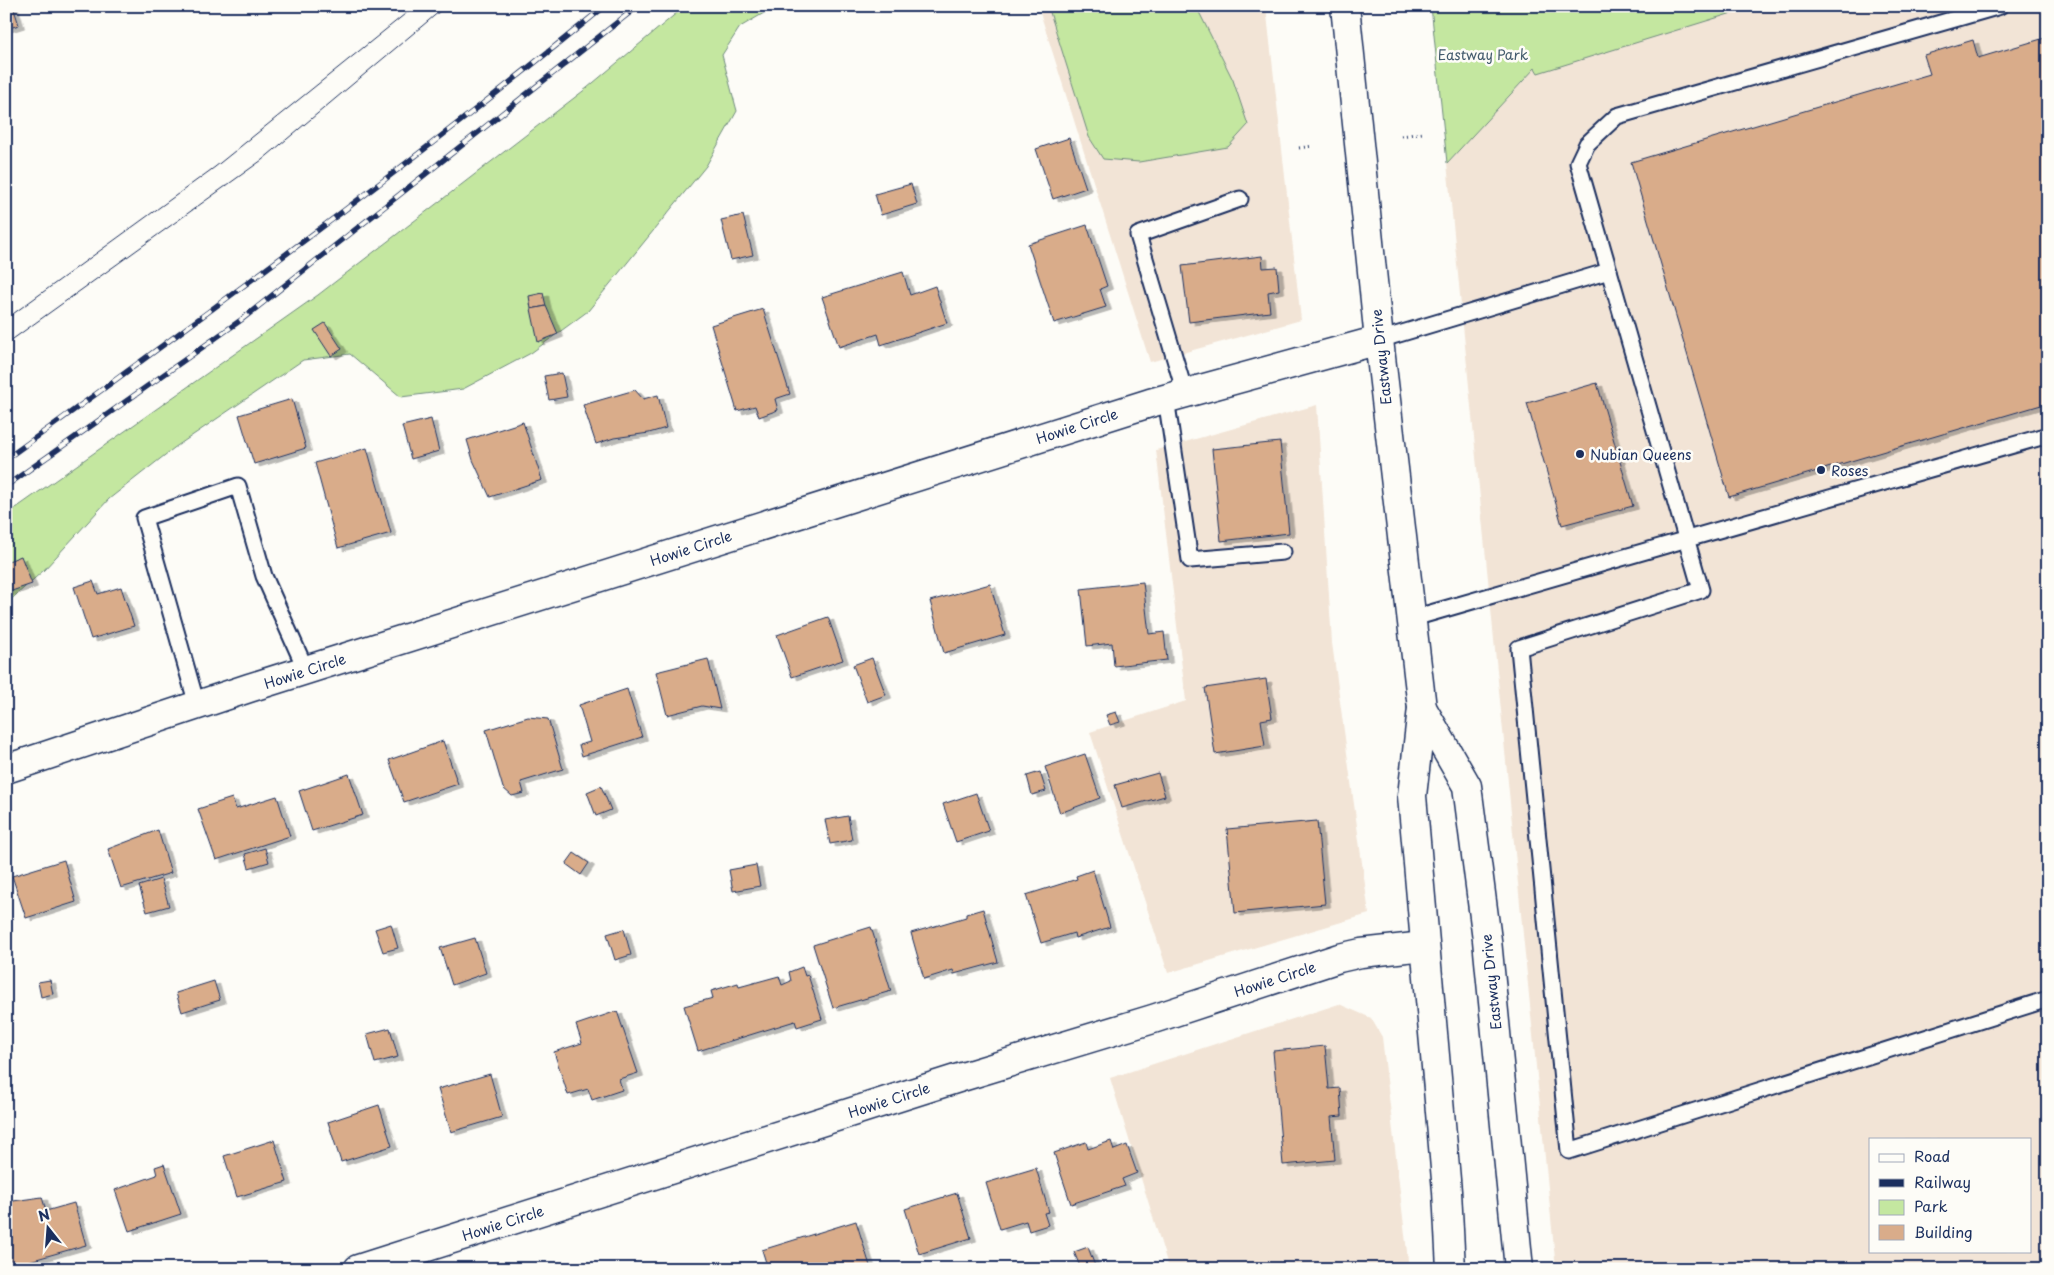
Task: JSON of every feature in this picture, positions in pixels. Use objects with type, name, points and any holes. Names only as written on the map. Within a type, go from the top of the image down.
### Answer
[{"type":"street","name":"Eastway Drive","points":[[1345,6],[1379,340],[1410,619],[1422,708],[1412,796],[1447,1191],[1452,1269]]},
{"type":"street","name":"Howie Circle","points":[[6,769],[306,670],[1176,396],[1379,340]]},
{"type":"street","name":"Eastway Drive","points":[[1422,708],[1467,786],[1487,940],[1519,1269]]},
{"type":"street","name":"Howie Circle","points":[[358,1269],[971,1074],[1153,1019],[1339,958],[1361,953],[1424,946]]},
{"type":"lane","points":[[2000,6],[1617,116],[1587,144],[1578,164],[1702,590],[1520,648],[1569,1151],[2048,999]]},
{"type":"lane","points":[[1240,199],[1138,235],[1176,396],[1190,560],[1283,552]]},
{"type":"lane","points":[[1379,340],[1609,271]]},
{"type":"lane","points":[[1410,619],[2048,435]]},
{"type":"lane","points":[[197,705],[144,518],[238,486],[264,576],[306,670]]},
{"type":"path","points":[[1401,136],[1422,132]]},
{"type":"path","points":[[1299,148],[1313,146]]},
{"type":"shaded area","points":[[1038,6],[1266,6],[1301,320],[1150,362]]},
{"type":"shaded area","points":[[1592,6],[2048,6],[2048,1269],[1556,1269],[1447,163]]},
{"type":"shaded area","points":[[1317,405],[1332,643],[1369,914],[1168,973],[1090,732],[1186,701],[1156,450]]},
{"type":"shaded area","points":[[1339,1004],[1371,1018],[1382,1037],[1409,1269],[1169,1269],[1110,1078]]},
{"type":"green space","points":[[685,6],[776,6],[740,27],[722,55],[737,111],[706,166],[588,311],[531,353],[463,389],[401,397],[350,354],[303,360],[174,448],[109,499],[44,570],[6,604],[6,515],[318,295],[587,88]]},
{"type":"green space","points":[[1048,6],[1196,6],[1233,80],[1248,125],[1228,147],[1139,162],[1103,159],[1089,137]]},
{"type":"green space","name":"Eastway Park","points":[[1431,6],[1755,6],[1538,73],[1535,68],[1447,163]]},
{"type":"building","points":[[6,6],[13,6],[19,25],[6,29]]},
{"type":"building","points":[[2048,37],[2048,403],[1729,497],[1631,162],[1930,74],[1924,55],[1973,40],[1978,58]]},
{"type":"building","points":[[1069,138],[1086,188],[1053,199],[1036,149]]},
{"type":"building","points":[[911,184],[917,204],[881,215],[875,194]]},
{"type":"building","points":[[743,215],[753,255],[731,260],[721,220]]},
{"type":"building","points":[[1087,225],[1107,286],[1100,289],[1106,307],[1054,323],[1028,244]]},
{"type":"building","points":[[1262,256],[1263,268],[1277,267],[1279,290],[1268,292],[1270,312],[1189,322],[1182,266]]},
{"type":"building","points":[[903,272],[910,295],[935,286],[947,323],[881,345],[878,334],[839,347],[822,297]]},
{"type":"building","points":[[543,293],[546,306],[531,309],[529,296]]},
{"type":"building","points":[[546,306],[558,334],[538,342],[531,309]]},
{"type":"building","points":[[763,309],[790,394],[775,399],[778,410],[759,417],[755,406],[737,411],[711,325]]},
{"type":"building","points":[[325,323],[342,349],[331,356],[314,330]]},
{"type":"building","points":[[562,373],[567,397],[549,400],[544,376]]},
{"type":"building","name":"Nubian Queens","points":[[1597,383],[1633,506],[1562,525],[1527,403]]},
{"type":"building","points":[[635,390],[643,399],[658,395],[666,428],[649,433],[614,438],[596,444],[583,405]]},
{"type":"building","points":[[292,399],[306,448],[254,464],[239,415]]},
{"type":"building","points":[[431,419],[439,451],[411,459],[402,426]]},
{"type":"building","points":[[523,422],[542,480],[490,497],[473,460],[467,440]]},
{"type":"building","points":[[1280,442],[1289,533],[1221,541],[1212,449]]},
{"type":"building","points":[[367,448],[391,533],[338,548],[315,463]]},
{"type":"building","points":[[21,556],[32,584],[6,593],[6,562]]},
{"type":"building","points":[[93,581],[98,594],[121,587],[134,626],[91,639],[74,587]]},
{"type":"building","points":[[1143,582],[1149,634],[1164,632],[1167,660],[1114,666],[1112,643],[1087,646],[1081,589]]},
{"type":"building","points":[[990,584],[1005,635],[944,653],[930,601]]},
{"type":"building","points":[[828,617],[843,660],[792,677],[777,635]]},
{"type":"building","points":[[872,658],[886,695],[867,702],[853,665]]},
{"type":"building","points":[[708,659],[720,709],[702,706],[667,715],[656,672]]},
{"type":"building","points":[[1266,679],[1272,718],[1261,720],[1265,746],[1215,754],[1205,688]]},
{"type":"building","points":[[627,689],[642,737],[582,756],[579,745],[590,742],[579,705]]},
{"type":"building","points":[[1116,712],[1120,722],[1110,725],[1106,715]]},
{"type":"building","points":[[528,717],[548,719],[563,769],[521,782],[524,793],[512,796],[503,788],[486,730]]},
{"type":"building","points":[[443,741],[458,784],[404,802],[389,760]]},
{"type":"building","points":[[1085,754],[1100,798],[1060,813],[1045,767]]},
{"type":"building","points":[[1040,772],[1046,791],[1032,795],[1027,776]]},
{"type":"building","points":[[1158,773],[1165,796],[1122,808],[1115,785]]},
{"type":"building","points":[[349,774],[363,815],[312,831],[299,791]]},
{"type":"building","points":[[601,786],[611,810],[596,816],[587,792]]},
{"type":"building","points":[[976,793],[989,831],[956,842],[943,804]]},
{"type":"building","points":[[277,796],[290,836],[216,860],[198,809],[232,798],[236,809]]},
{"type":"building","points":[[848,816],[852,840],[830,844],[825,820]]},
{"type":"building","points":[[1317,821],[1325,904],[1235,913],[1227,829]]},
{"type":"building","points":[[158,830],[171,873],[121,888],[108,849]]},
{"type":"building","points":[[265,848],[269,862],[249,868],[245,854]]},
{"type":"building","points":[[574,853],[589,863],[581,875],[566,864]]},
{"type":"building","points":[[64,860],[76,902],[26,918],[12,876]]},
{"type":"building","points":[[756,865],[760,886],[733,891],[729,870]]},
{"type":"building","points":[[1093,870],[1110,927],[1075,938],[1074,933],[1041,943],[1026,895],[1077,879],[1076,876]]},
{"type":"building","points":[[161,879],[169,906],[147,912],[139,886]]},
{"type":"building","points":[[983,909],[998,962],[954,974],[953,970],[924,979],[911,933],[966,917],[966,914]]},
{"type":"building","points":[[391,924],[398,948],[383,952],[375,929]]},
{"type":"building","points":[[871,927],[891,991],[833,1008],[813,945]]},
{"type":"building","points":[[624,929],[631,955],[615,960],[607,934]]},
{"type":"building","points":[[475,938],[486,973],[452,985],[440,948]]},
{"type":"building","points":[[802,967],[805,976],[808,975],[822,1019],[797,1027],[795,1021],[698,1051],[684,1006],[713,998],[711,991],[738,983],[739,987],[779,976],[782,985],[791,981],[789,972]]},
{"type":"building","points":[[50,980],[53,994],[41,997],[38,982]]},
{"type":"building","points":[[214,981],[220,1000],[182,1012],[176,993]]},
{"type":"building","points":[[617,1011],[638,1073],[619,1079],[622,1090],[592,1100],[588,1089],[568,1095],[554,1052],[582,1043],[576,1025]]},
{"type":"building","points":[[390,1028],[398,1057],[375,1063],[367,1034]]},
{"type":"building","points":[[1325,1046],[1329,1089],[1340,1088],[1342,1116],[1331,1117],[1335,1160],[1283,1165],[1273,1051]]},
{"type":"building","points":[[490,1074],[502,1117],[451,1132],[438,1089]]},
{"type":"building","points":[[379,1105],[392,1146],[341,1162],[328,1122]]},
{"type":"building","points":[[274,1140],[287,1182],[237,1197],[224,1156]]},
{"type":"building","points":[[1111,1141],[1114,1150],[1127,1145],[1137,1173],[1122,1179],[1125,1186],[1071,1204],[1054,1153],[1086,1142],[1088,1149]]},
{"type":"building","points":[[164,1164],[181,1214],[129,1231],[115,1190],[157,1175],[155,1167]]},
{"type":"building","points":[[1036,1168],[1049,1212],[1044,1213],[1048,1225],[1029,1231],[1026,1221],[1000,1229],[986,1183]]},
{"type":"building","points":[[957,1193],[971,1238],[919,1254],[905,1209]]},
{"type":"building","points":[[42,1197],[46,1211],[74,1203],[86,1245],[12,1266],[6,1245],[6,1202]]},
{"type":"building","points":[[856,1221],[871,1269],[768,1269],[762,1250]]},
{"type":"building","points":[[1088,1247],[1095,1266],[1081,1269],[1074,1252]]},
{"type":"tram line","points":[[6,319],[215,167],[415,6]]},
{"type":"tram line","points":[[6,344],[262,160],[446,6]]},
{"type":"railway","points":[[6,459],[309,237],[458,123],[605,6]]},
{"type":"railway","points":[[6,486],[241,320],[638,6]]},
{"type":"place","name":"Nubian Queens","points":[[1580,454]]},
{"type":"place","name":"Roses","points":[[1821,470]]}]
